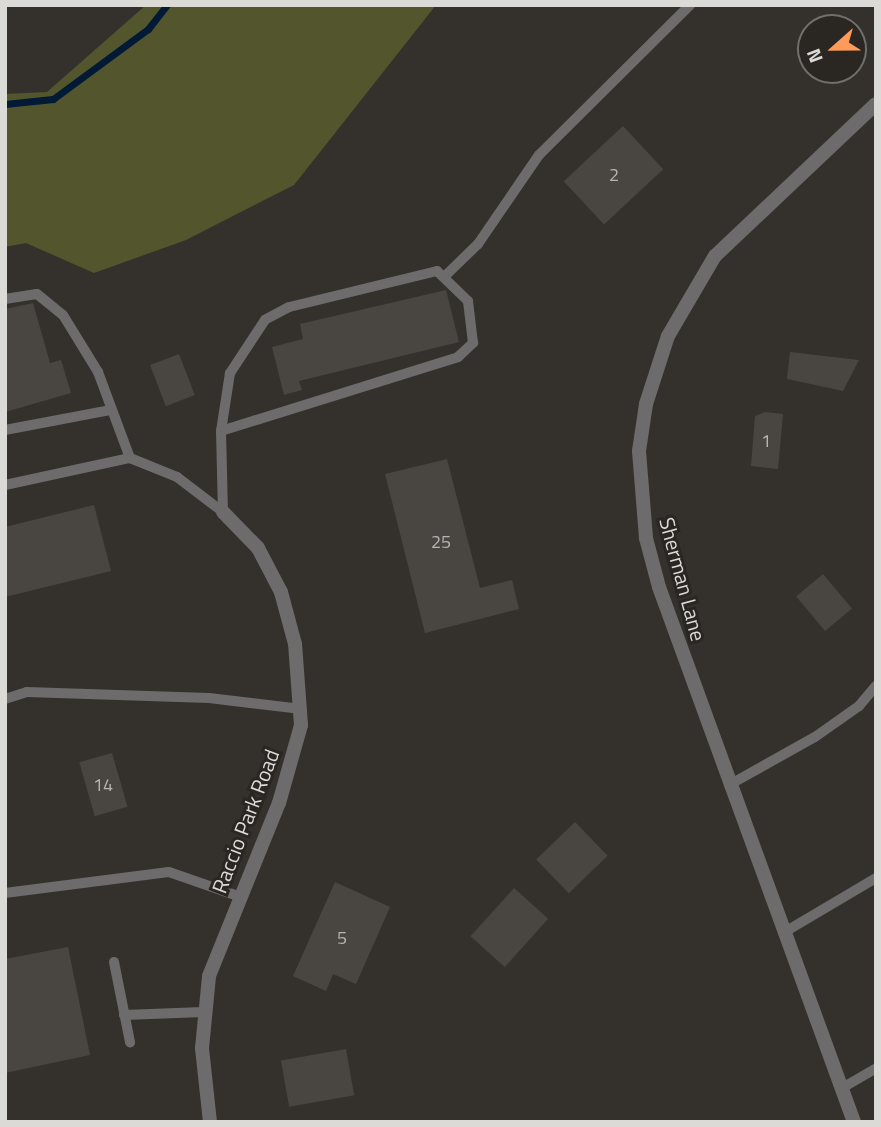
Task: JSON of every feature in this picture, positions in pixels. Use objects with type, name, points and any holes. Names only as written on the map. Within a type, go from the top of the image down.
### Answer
[{"type":"street","name":"Sherman Lane","points":[[854,1122],[729,785],[646,538],[639,451],[646,404],[668,336],[715,256],[876,104]]},
{"type":"street","name":"Raccio Park Road","points":[[210,1122],[203,1012],[238,896],[290,773],[301,709],[295,644],[281,592],[258,548],[223,512]]},
{"type":"lane","points":[[446,275],[478,244],[538,155],[690,5]]},
{"type":"lane","points":[[221,431],[466,353],[474,324],[468,301],[446,275],[420,272],[289,307],[265,320],[230,373],[221,431],[223,512]]},
{"type":"lane","points":[[5,299],[37,294],[63,316],[98,372],[130,457]]},
{"type":"lane","points":[[5,430],[111,410]]},
{"type":"lane","points":[[5,485],[130,457],[177,477],[223,512]]},
{"type":"lane","points":[[729,785],[815,737],[859,706],[876,686]]},
{"type":"lane","points":[[5,699],[27,692],[209,698],[301,709]]},
{"type":"lane","points":[[5,893],[169,872],[238,896]]},
{"type":"lane","points":[[783,933],[876,878]]},
{"type":"lane","points":[[114,962],[130,1042]]},
{"type":"lane","points":[[124,1015],[203,1012]]},
{"type":"lane","points":[[842,1088],[876,1068]]},
{"type":"green space","points":[[146,5],[436,5],[294,185],[186,240],[94,273],[26,243],[5,247],[5,94],[47,92]]},
{"type":"building","points":[[623,126],[663,169],[604,224],[564,181]]},
{"type":"building","points":[[446,290],[459,342],[299,381],[302,390],[284,395],[272,347],[303,339],[300,324]]},
{"type":"building","points":[[33,303],[50,363],[61,360],[71,393],[5,412],[5,309]]},
{"type":"building","points":[[790,352],[859,360],[843,391],[787,379]]},
{"type":"building","points":[[179,354],[195,395],[166,406],[150,365]]},
{"type":"building","points":[[765,412],[783,414],[778,469],[751,466],[755,416]]},
{"type":"building","points":[[447,459],[480,588],[512,580],[519,609],[425,633],[385,474]]},
{"type":"building","points":[[94,505],[111,571],[5,597],[5,527]]},
{"type":"building","points":[[823,574],[852,608],[825,631],[796,596]]},
{"type":"building","points":[[112,753],[127,807],[95,816],[79,762]]},
{"type":"building","points":[[575,822],[608,856],[569,893],[536,860]]},
{"type":"building","points":[[335,882],[390,907],[356,984],[333,974],[326,991],[293,976]]},
{"type":"building","points":[[514,888],[548,919],[505,967],[471,936]]},
{"type":"building","points":[[68,947],[90,1055],[5,1073],[5,959]]},
{"type":"building","points":[[346,1049],[354,1095],[289,1107],[281,1060]]},
{"type":"waterway","points":[[5,104],[53,99],[148,29],[167,5]]}]
